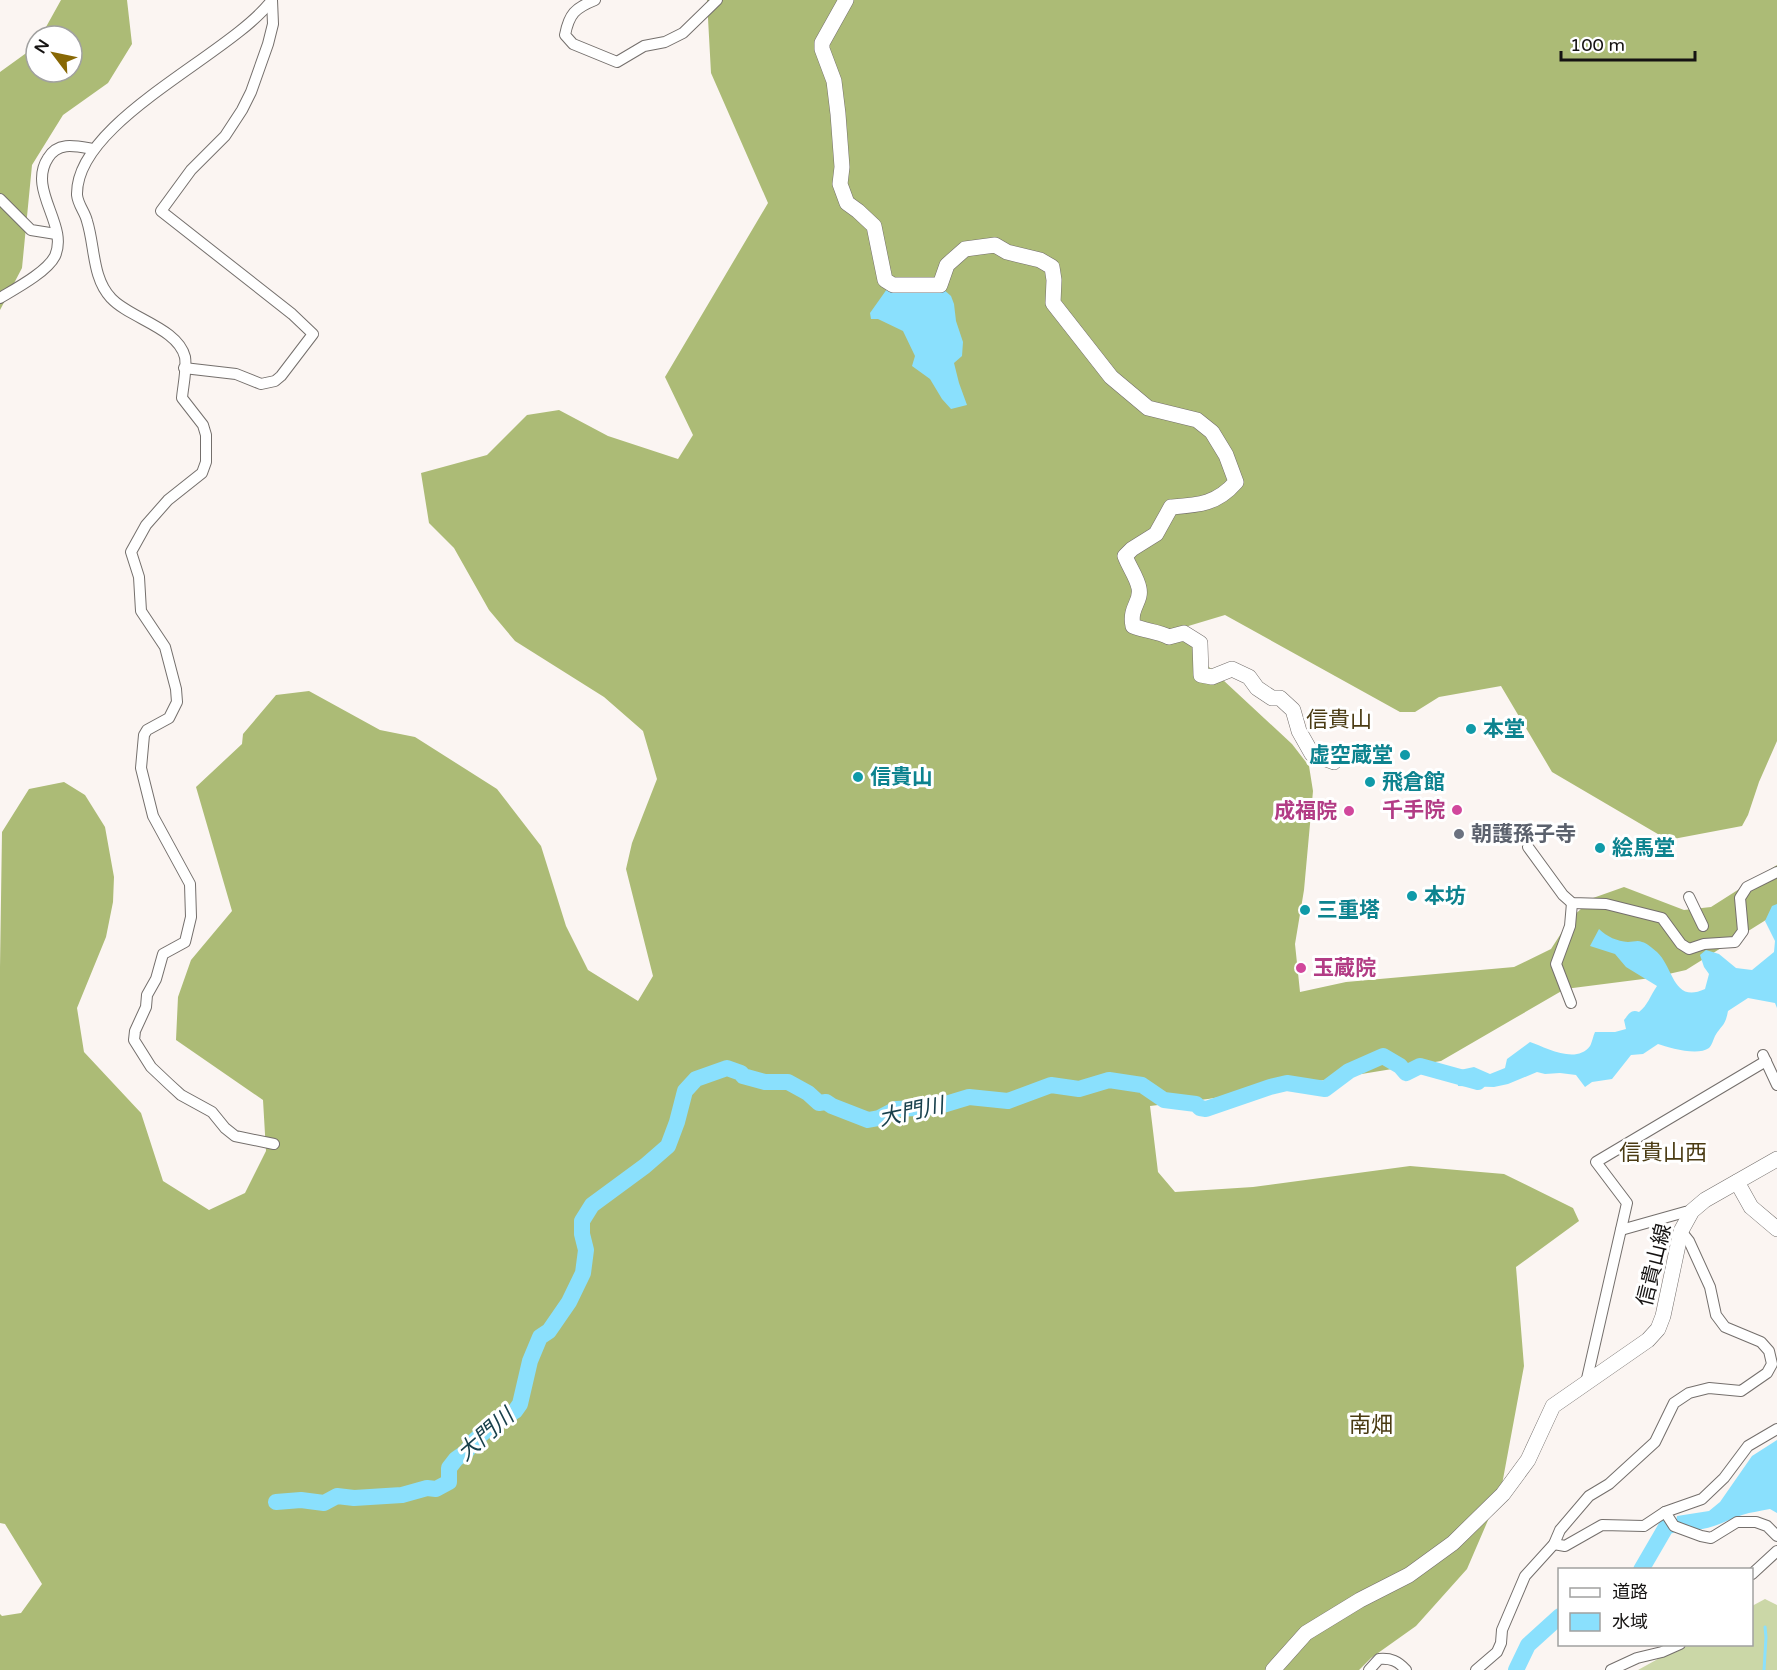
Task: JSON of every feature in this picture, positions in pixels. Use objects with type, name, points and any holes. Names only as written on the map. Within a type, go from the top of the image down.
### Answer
[{"type":"main road","points":[[846,0],[822,43],[822,49],[834,81],[842,167],[840,184],[847,203],[874,226],[885,280],[893,285],[939,285],[947,265],[956,255],[965,249],[995,245],[1007,252],[1040,260],[1052,267],[1053,303],[1112,377],[1148,408],[1197,420],[1212,432],[1226,455],[1236,482],[1217,499],[1197,505],[1171,507],[1156,534],[1125,556],[1140,588],[1139,599],[1130,614],[1132,626],[1157,631],[1169,637],[1184,633],[1200,644],[1201,675],[1212,677],[1232,669],[1250,676],[1257,688],[1272,698],[1280,698],[1293,710],[1299,731],[1312,754],[1334,762]]},
{"type":"main road","name":"信貴山線","points":[[1273,1670],[1306,1633],[1360,1600],[1409,1575],[1453,1543],[1503,1494],[1528,1460],[1553,1406],[1648,1340],[1658,1329],[1663,1316],[1681,1232],[1692,1211],[1705,1200],[1777,1159]]},
{"type":"main road","points":[[1737,1182],[1751,1207],[1777,1229]]},
{"type":"street","points":[[272,0],[267,8],[248,24],[139,106],[93,149],[83,166],[77,196],[87,220],[102,285],[112,299],[164,332],[177,343],[185,357],[182,399],[203,425],[206,435],[206,462],[202,473],[168,500],[146,525],[130,552],[139,577],[141,611],[165,647],[177,702],[170,718],[147,730],[143,742],[141,768],[153,816],[190,884],[190,917],[185,942],[163,954],[156,979],[147,995],[146,1007],[135,1031],[134,1040],[151,1067],[181,1095],[212,1112],[225,1128],[236,1136],[274,1144]]},
{"type":"street","points":[[184,368],[236,375],[261,384],[275,381],[313,334],[292,314],[161,211],[191,170],[225,136],[242,110],[268,44],[273,24],[272,0]]},
{"type":"street","points":[[595,0],[577,9],[568,21],[565,35],[573,44],[616,62],[644,46],[665,42],[683,33],[717,0]]},
{"type":"street","points":[[0,298],[46,267],[55,256],[56,234],[41,179],[43,165],[51,152],[59,146],[93,149]]},
{"type":"street","points":[[0,199],[31,230],[56,234]]},
{"type":"street","points":[[1528,847],[1563,895],[1572,903],[1606,904],[1662,918],[1681,944],[1689,949],[1704,944],[1735,942],[1743,931],[1740,898],[1747,887],[1777,872]]},
{"type":"street","points":[[1689,897],[1703,926]]},
{"type":"street","points":[[1571,1003],[1556,964],[1570,926],[1572,903]]},
{"type":"street","points":[[1586,1383],[1627,1203],[1596,1162],[1764,1058],[1777,1085]]},
{"type":"street","points":[[1621,1230],[1692,1211]]},
{"type":"street","points":[[1476,1670],[1497,1652],[1501,1643],[1502,1630],[1525,1576],[1554,1544],[1560,1530],[1588,1496],[1609,1484],[1655,1442],[1674,1404],[1689,1393],[1709,1388],[1741,1391],[1767,1373],[1772,1364],[1769,1351],[1761,1342],[1725,1327],[1716,1315],[1710,1287],[1689,1241],[1681,1232]]},
{"type":"street","points":[[1554,1544],[1564,1546],[1602,1525],[1644,1526],[1665,1512],[1702,1499],[1724,1478],[1748,1446],[1777,1429]]},
{"type":"street","points":[[1665,1512],[1674,1526],[1701,1536],[1711,1538],[1737,1522],[1756,1522],[1767,1526],[1777,1536]]},
{"type":"street","points":[[1753,1573],[1777,1551]]},
{"type":"street","points":[[1611,1670],[1637,1658],[1676,1646]]},
{"type":"street","points":[[1369,1670],[1379,1659],[1388,1658],[1399,1662],[1406,1670]]},
{"type":"green space","points":[[61,0],[127,0],[132,44],[108,83],[63,115],[32,165],[22,268],[0,310],[0,72],[24,55],[24,84],[84,84],[84,24],[48,24]]},
{"type":"green space","points":[[707,0],[1777,0],[1777,741],[1742,826],[1668,840],[1552,772],[1501,686],[1439,697],[1415,712],[1400,712],[1225,615],[1185,627],[1194,653],[1292,744],[1309,766],[1313,791],[1304,890],[1295,944],[1300,992],[1346,982],[1514,967],[1551,949],[1571,918],[1593,898],[1624,887],[1684,910],[1711,907],[1777,865],[1777,913],[1686,970],[1651,978],[1565,989],[1441,1061],[1208,1099],[1150,1106],[1158,1172],[1175,1192],[1253,1187],[1410,1166],[1504,1174],[1573,1208],[1579,1221],[1516,1267],[1524,1366],[1501,1490],[1467,1569],[1416,1626],[1371,1658],[1359,1670],[0,1670],[0,1614],[2,1616],[21,1613],[42,1584],[5,1524],[0,1523],[2,832],[29,789],[64,782],[85,795],[105,827],[114,877],[113,902],[106,937],[77,1008],[84,1052],[141,1113],[163,1181],[209,1210],[245,1193],[266,1151],[263,1100],[176,1040],[178,997],[191,960],[232,911],[196,787],[242,744],[243,734],[276,695],[309,691],[380,730],[415,737],[497,789],[541,846],[566,926],[588,970],[638,1001],[653,976],[626,869],[632,843],[657,779],[643,731],[604,697],[515,641],[489,610],[454,548],[429,523],[421,473],[487,455],[527,415],[559,410],[608,436],[678,459],[693,435],[665,377],[768,203],[711,73]]},
{"type":"green space","points":[[1765,1599],[1777,1605],[1777,1670],[1638,1670],[1681,1646],[1753,1646],[1753,1605]]},
{"type":"water","points":[[887,289],[943,289],[951,296],[963,342],[962,356],[954,363],[967,405],[951,409],[930,379],[912,366],[915,356],[903,331],[878,319],[871,319],[870,313]]},
{"type":"water","points":[[1777,904],[1777,1008],[1775,1003],[1748,998],[1728,1011],[1724,1023],[1709,1048],[1691,1051],[1658,1044],[1643,1054],[1631,1055],[1612,1079],[1592,1082],[1585,1087],[1576,1075],[1537,1072],[1494,1087],[1458,1086],[1457,1075],[1460,1070],[1474,1067],[1490,1074],[1505,1068],[1507,1059],[1530,1042],[1560,1053],[1577,1054],[1590,1046],[1595,1032],[1615,1032],[1626,1029],[1624,1020],[1630,1013],[1639,1012],[1642,1009],[1657,986],[1626,967],[1615,954],[1590,946],[1599,929],[1616,940],[1639,941],[1648,945],[1663,959],[1680,988],[1686,992],[1694,992],[1705,989],[1709,974],[1700,955],[1706,950],[1719,954],[1736,968],[1752,970],[1774,952],[1775,941],[1765,921],[1772,906]]},
{"type":"water","points":[[1777,1440],[1777,1513],[1770,1509],[1752,1512],[1709,1528],[1700,1529],[1692,1529],[1676,1521],[1677,1516],[1709,1511],[1720,1502],[1752,1456]]},
{"type":"waterway","name":"大門川","points":[[276,1502],[301,1500],[324,1503],[337,1496],[354,1498],[402,1495],[427,1488],[436,1489],[449,1482],[449,1468],[456,1459],[491,1426],[515,1411],[520,1404],[530,1361],[540,1337],[549,1331],[569,1302],[583,1273],[586,1250],[582,1221],[592,1205],[668,1146],[685,1091],[696,1079],[727,1068],[743,1076],[765,1082],[788,1082],[808,1093],[819,1103],[826,1102],[868,1120],[879,1118],[896,1109],[936,1107],[969,1097],[1008,1101],[1051,1085],[1079,1089],[1109,1080],[1142,1085],[1164,1100],[1196,1104],[1206,1109],[1287,1083],[1325,1089],[1349,1071],[1383,1056],[1400,1066],[1406,1073],[1420,1066],[1478,1082]]},
{"type":"waterway","points":[[1642,1568],[1666,1527],[1671,1525]]},
{"type":"waterway","points":[[1516,1670],[1528,1645],[1558,1618]]},
{"type":"waterway","points":[[1764,1670],[1765,1627]]},
{"type":"place","name":"本堂","points":[[1471,729]]},
{"type":"place","name":"虚空蔵堂","points":[[1405,755]]},
{"type":"place","name":"信貴山","points":[[858,777]]},
{"type":"place","name":"飛倉館","points":[[1370,782]]},
{"type":"place","name":"千手院","points":[[1457,810]]},
{"type":"place","name":"成福院","points":[[1349,811]]},
{"type":"place","name":"朝護孫子寺","points":[[1459,834]]},
{"type":"place","name":"絵馬堂","points":[[1600,848]]},
{"type":"place","name":"本坊","points":[[1412,896]]},
{"type":"place","name":"三重塔","points":[[1305,910]]},
{"type":"place","name":"玉蔵院","points":[[1301,968]]},
{"type":"district","name":"信貴山","points":[[1339,719]]},
{"type":"district","name":"信貴山西","points":[[1663,1152]]},
{"type":"district","name":"南畑","points":[[1371,1424]]}]
